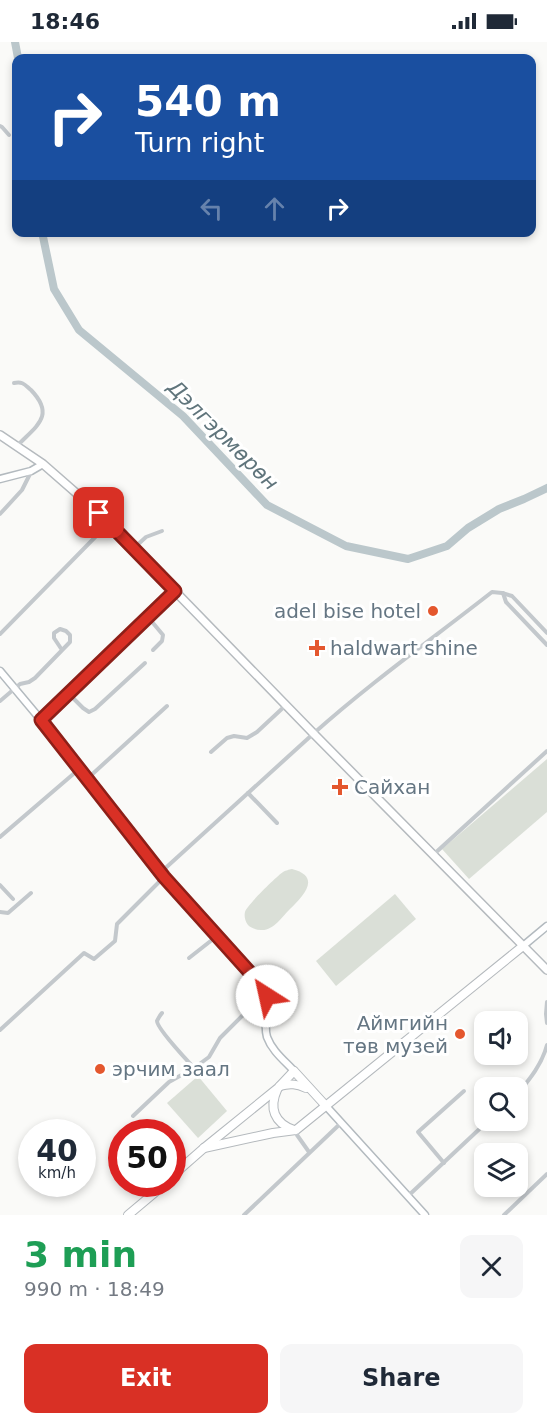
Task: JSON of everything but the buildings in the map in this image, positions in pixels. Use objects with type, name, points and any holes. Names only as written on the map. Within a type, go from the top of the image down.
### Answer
[{"type":"highway","points":[[204,1148],[296,1130],[523,946]]},
{"type":"highway","points":[[186,1164],[279,1087],[294,1071],[326,1106]]},
{"type":"highway","points":[[296,1130],[284,1125],[274,1113],[273,1099],[279,1087],[288,1083],[310,1090]]},
{"type":"highway","points":[[128,1215],[149,1197]]},
{"type":"main road","points":[[0,435],[43,464],[109,523],[547,970]]},
{"type":"main road","points":[[0,479],[31,471],[43,464]]},
{"type":"main road","points":[[0,671],[162,875],[266,991],[266,1030],[270,1045],[294,1071]]},
{"type":"main road","points":[[523,946],[547,926]]},
{"type":"main road","points":[[326,1106],[425,1215]]},
{"type":"street","points":[[0,126],[9,135]]},
{"type":"street","points":[[14,383],[24,384],[38,398],[43,410],[41,421],[17,446]]},
{"type":"street","points":[[0,514],[22,490],[31,471]]},
{"type":"street","points":[[0,634],[109,523]]},
{"type":"street","points":[[134,548],[146,537],[162,531]]},
{"type":"street","points":[[41,720],[175,591]]},
{"type":"street","points":[[0,1030],[84,954],[94,959],[115,941],[117,924],[162,875],[313,733],[403,659],[492,592],[512,596],[547,633]]},
{"type":"street","points":[[502,593],[506,602],[547,645]]},
{"type":"street","points":[[148,618],[163,634],[162,641],[153,650]]},
{"type":"street","points":[[0,701],[20,684],[35,678],[70,642],[70,635],[60,628],[54,633],[54,638],[62,650]]},
{"type":"street","points":[[69,694],[89,712],[145,663]]},
{"type":"street","points":[[211,752],[227,738],[234,736],[247,738],[257,732],[286,704]]},
{"type":"street","points":[[86,780],[167,706]]},
{"type":"street","points":[[433,855],[547,751]]},
{"type":"street","points":[[0,837],[78,770]]},
{"type":"street","points":[[248,793],[277,823]]},
{"type":"street","points":[[0,885],[13,899]]},
{"type":"street","points":[[0,912],[8,913],[31,893]]},
{"type":"street","points":[[189,958],[217,936]]},
{"type":"street","points":[[547,1002],[547,1023]]},
{"type":"street","points":[[162,1013],[157,1020],[157,1025],[194,1068]]},
{"type":"street","points":[[134,1116],[169,1082],[209,1057],[220,1038],[244,1014],[267,1013]]},
{"type":"street","points":[[528,1081],[545,1054],[547,1045]]},
{"type":"street","points":[[444,1163],[418,1132],[464,1091]]},
{"type":"street","points":[[244,1215],[341,1123]]},
{"type":"street","points":[[296,1130],[309,1152]]},
{"type":"street","points":[[408,1197],[477,1131]]},
{"type":"street","points":[[504,1215],[547,1173]]},
{"type":"shaded area","points":[[547,759],[547,812],[469,879],[442,849]]},
{"type":"shaded area","points":[[292,869],[306,877],[308,882],[300,899],[273,926],[259,930],[249,926],[245,917],[247,909],[262,891],[284,871]]},
{"type":"shaded area","points":[[395,894],[416,919],[336,986],[316,961]]},
{"type":"shaded area","points":[[198,1076],[227,1111],[198,1138],[186,1124],[186,1119],[181,1119],[167,1103]]},
{"type":"waterway","name":"Дэлгэрмөрөн","points":[[15,42],[17,54]]},
{"type":"waterway","name":"Дэлгэрмөрөн","points":[[43,237],[54,289],[79,330],[183,416],[267,505],[346,546],[408,559],[447,546],[468,528],[499,509],[547,488]]},
{"type":"place","name":"adel bise hotel","points":[[433,611]]},
{"type":"place","name":"haldwart shine","points":[[317,648]]},
{"type":"place","name":"Сайхан","points":[[340,787]]},
{"type":"place","name":"Аймгийн төв музей","points":[[460,1034]]},
{"type":"place","name":"эрчим заал","points":[[100,1069]]},
{"type":"route","points":[[99,513],[175,591],[41,720],[160,873],[262,986],[267,996]]}]
